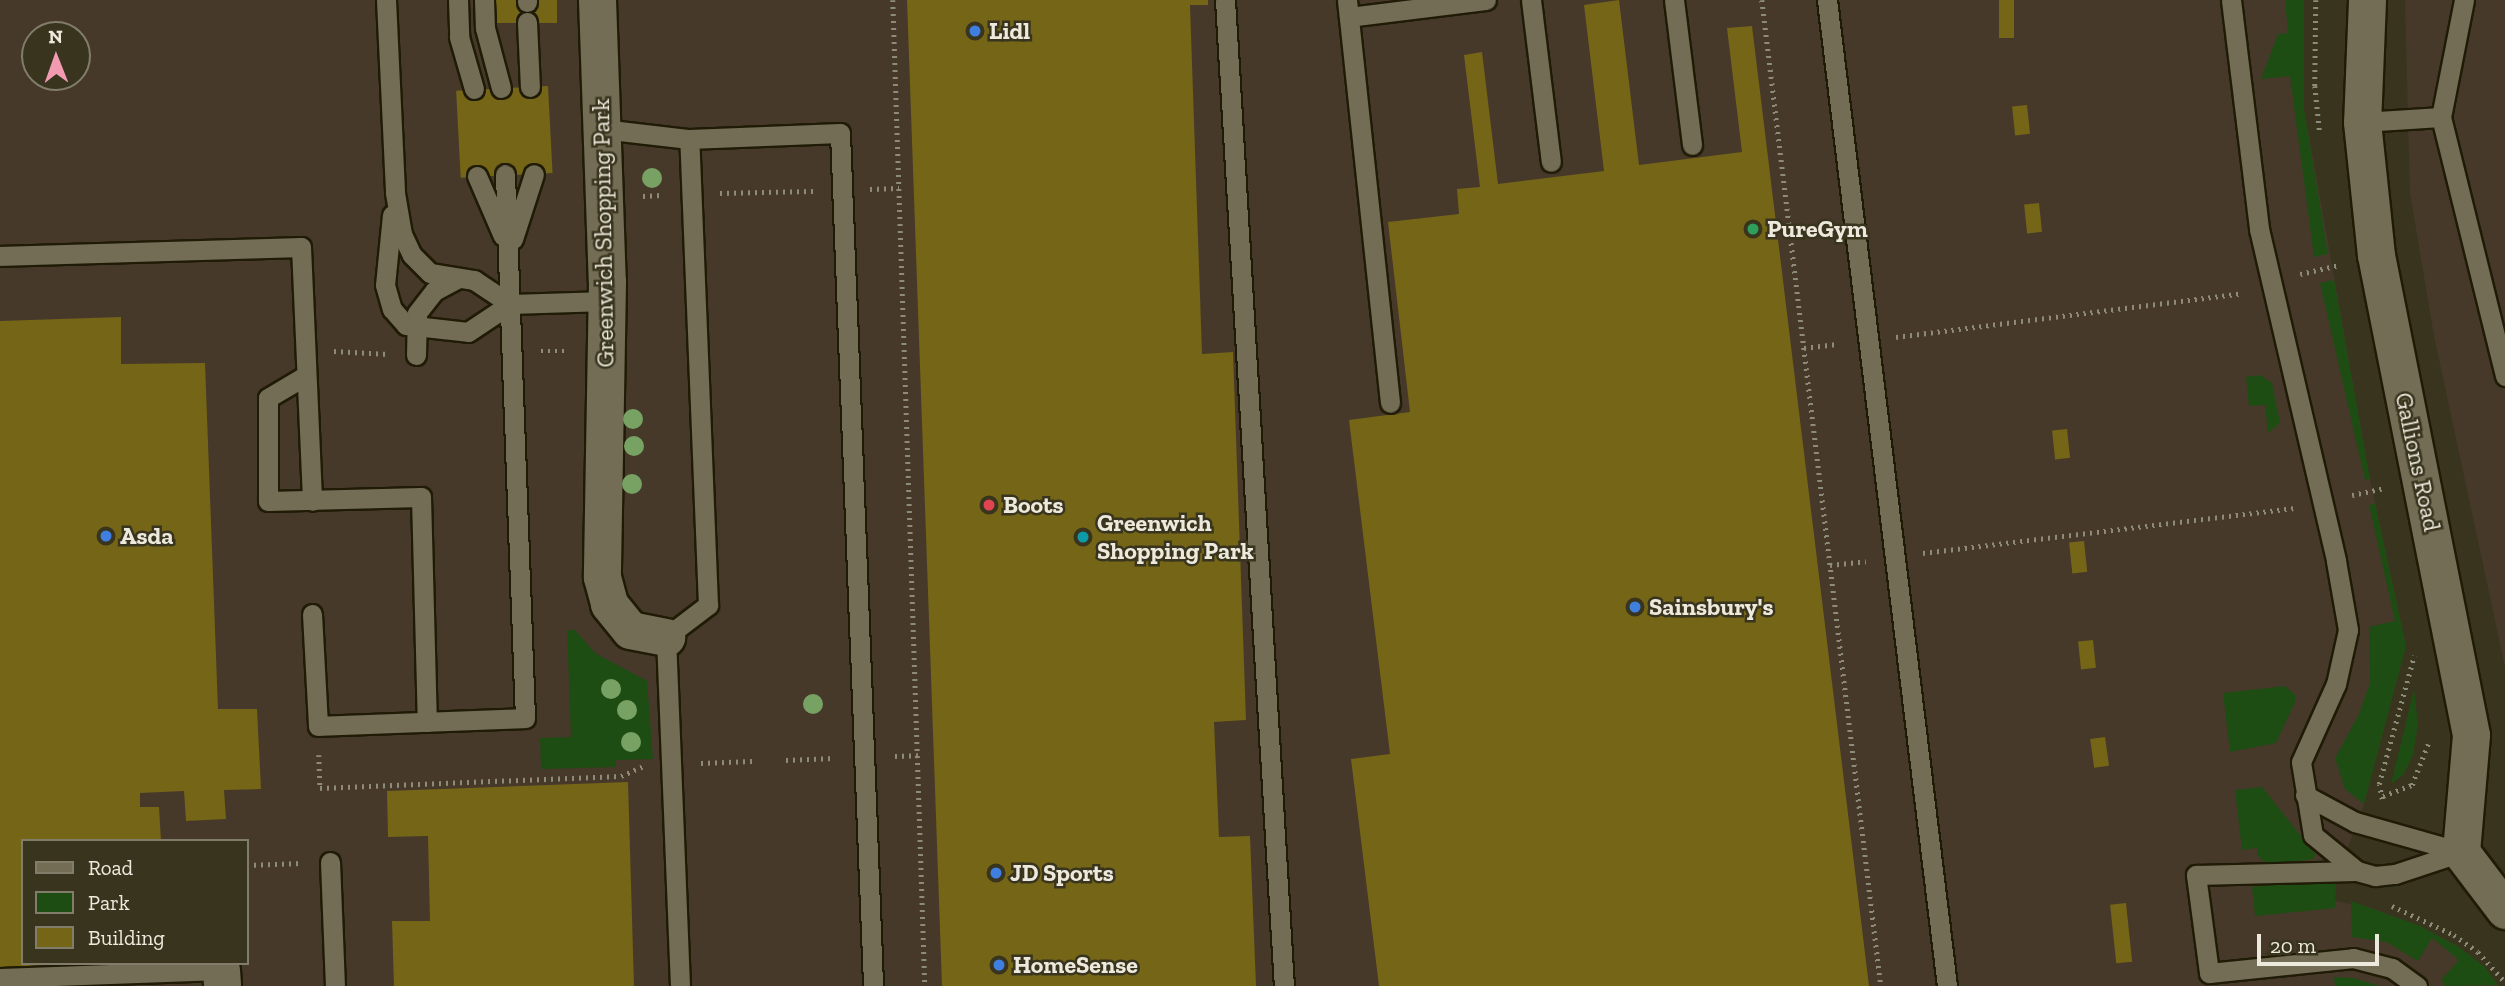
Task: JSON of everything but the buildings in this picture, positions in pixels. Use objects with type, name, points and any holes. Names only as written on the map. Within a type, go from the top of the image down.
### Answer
[{"type":"street","name":"Greenwich Shopping Park","points":[[597,0],[607,301],[602,577],[609,604],[630,630],[666,637]]},
{"type":"street","name":"Gallions Road","points":[[2367,0],[2362,122],[2376,255],[2469,722],[2471,770],[2461,852]]},
{"type":"street","points":[[2461,852],[2505,910]]},
{"type":"lane","points":[[386,0],[395,193],[384,285],[392,309],[407,324],[416,327],[468,332],[510,304],[607,301]]},
{"type":"lane","points":[[458,0],[459,37],[474,89]]},
{"type":"lane","points":[[484,0],[485,28],[501,88]]},
{"type":"lane","points":[[1225,0],[1284,986]]},
{"type":"lane","points":[[1390,403],[1348,9],[1486,0]]},
{"type":"lane","points":[[1531,0],[1551,162]]},
{"type":"lane","points":[[1674,0],[1692,145]]},
{"type":"lane","points":[[1827,0],[1947,986]]},
{"type":"lane","points":[[2231,0],[2259,229],[2336,561],[2348,631],[2336,684],[2301,762],[2305,795],[2313,835],[2357,871]]},
{"type":"lane","points":[[2464,0],[2441,117],[2505,376]]},
{"type":"lane","points":[[527,22],[530,87]]},
{"type":"lane","points":[[2362,122],[2441,117]]},
{"type":"lane","points":[[603,129],[688,139],[840,133],[873,986]]},
{"type":"lane","points":[[680,986],[666,637],[708,605],[688,139]]},
{"type":"lane","points":[[312,614],[318,726],[525,718],[505,174]]},
{"type":"lane","points":[[509,250],[534,174]]},
{"type":"lane","points":[[477,176],[509,250]]},
{"type":"lane","points":[[395,193],[412,255],[430,273],[474,280],[510,304]]},
{"type":"lane","points":[[0,256],[301,247],[312,500]]},
{"type":"lane","points":[[416,355],[417,313],[434,291],[457,279]]},
{"type":"lane","points":[[305,376],[268,398],[268,501],[421,497],[428,722]]},
{"type":"lane","points":[[2305,795],[2355,822],[2461,852]]},
{"type":"lane","points":[[2417,986],[2392,968],[2354,958],[2209,973],[2196,875],[2251,877],[2319,869],[2357,871],[2375,876],[2395,874],[2461,852]]},
{"type":"lane","points":[[330,862],[335,986]]},
{"type":"lane","points":[[0,978],[221,978]]},
{"type":"path","points":[[893,0],[925,986]]},
{"type":"path","points":[[1762,0],[1881,986]]},
{"type":"path","points":[[604,198],[899,188]]},
{"type":"path","points":[[2289,276],[2330,268]]},
{"type":"path","points":[[1889,337],[2251,292]]},
{"type":"path","points":[[1804,348],[1847,343]]},
{"type":"path","points":[[331,350],[392,354]]},
{"type":"path","points":[[533,352],[569,351],[574,362]]},
{"type":"path","points":[[2341,498],[2375,490]]},
{"type":"path","points":[[1915,554],[2303,507]]},
{"type":"path","points":[[1830,565],[1874,560]]},
{"type":"path","points":[[2383,796],[2379,784],[2414,653]]},
{"type":"path","points":[[318,726],[320,788],[621,776],[638,766]]},
{"type":"path","points":[[883,756],[918,755]]},
{"type":"path","points":[[786,760],[837,758]]},
{"type":"path","points":[[699,763],[752,761]]},
{"type":"path","points":[[248,865],[330,862]]},
{"type":"path","points":[[2381,902],[2454,935],[2478,952],[2505,982]]},
{"type":"shaded area","points":[[0,0],[2304,0],[2304,108],[2370,479],[2406,646],[2364,804],[2336,880],[2335,901],[2372,908],[2459,947],[2498,986],[0,986]]},
{"type":"shaded area","points":[[2405,0],[2505,0],[2505,667],[2434,336],[2410,193]]},
{"type":"green space","points":[[2285,0],[2304,0],[2304,109],[2328,254],[2314,257],[2290,76],[2261,79],[2278,34],[2288,33]]},
{"type":"green space","points":[[2334,280],[2370,479],[2365,480],[2320,283]]},
{"type":"green space","points":[[2260,375],[2272,383],[2280,423],[2268,433],[2265,405],[2249,406],[2246,377]]},
{"type":"green space","points":[[2375,503],[2406,646],[2364,804],[2345,789],[2335,758],[2358,716],[2370,683],[2369,627],[2395,621],[2369,505]]},
{"type":"green space","points":[[567,630],[575,630],[595,653],[647,681],[653,759],[616,760],[616,767],[541,769],[540,738],[571,737]]},
{"type":"green space","points":[[2285,686],[2295,695],[2295,702],[2276,743],[2230,752],[2223,693]]},
{"type":"green space","points":[[2414,689],[2418,724],[2413,755],[2403,775],[2391,784]]},
{"type":"green space","points":[[2262,787],[2315,854],[2314,859],[2268,865],[2257,855],[2257,848],[2242,850],[2235,790]]},
{"type":"green space","points":[[2336,880],[2335,908],[2255,916],[2252,887]]},
{"type":"green space","points":[[2351,901],[2420,926],[2459,947],[2485,967],[2498,985],[2445,986],[2441,980],[2459,960],[2432,938],[2418,961],[2386,942],[2352,937]]},
{"type":"green space","points":[[2334,977],[2353,978],[2380,986],[2335,986]]},
{"type":"place","name":"Lidl","points":[[975,31]]},
{"type":"place","name":"PureGym","points":[[1753,229]]},
{"type":"place","name":"Boots","points":[[989,505]]},
{"type":"place","name":"Asda","points":[[106,536]]},
{"type":"place","name":"Greenwich Shopping Park","points":[[1083,537]]},
{"type":"place","name":"Sainsbury's","points":[[1635,607]]},
{"type":"place","name":"JD Sports","points":[[996,873]]},
{"type":"place","name":"HomeSense","points":[[999,965]]}]
